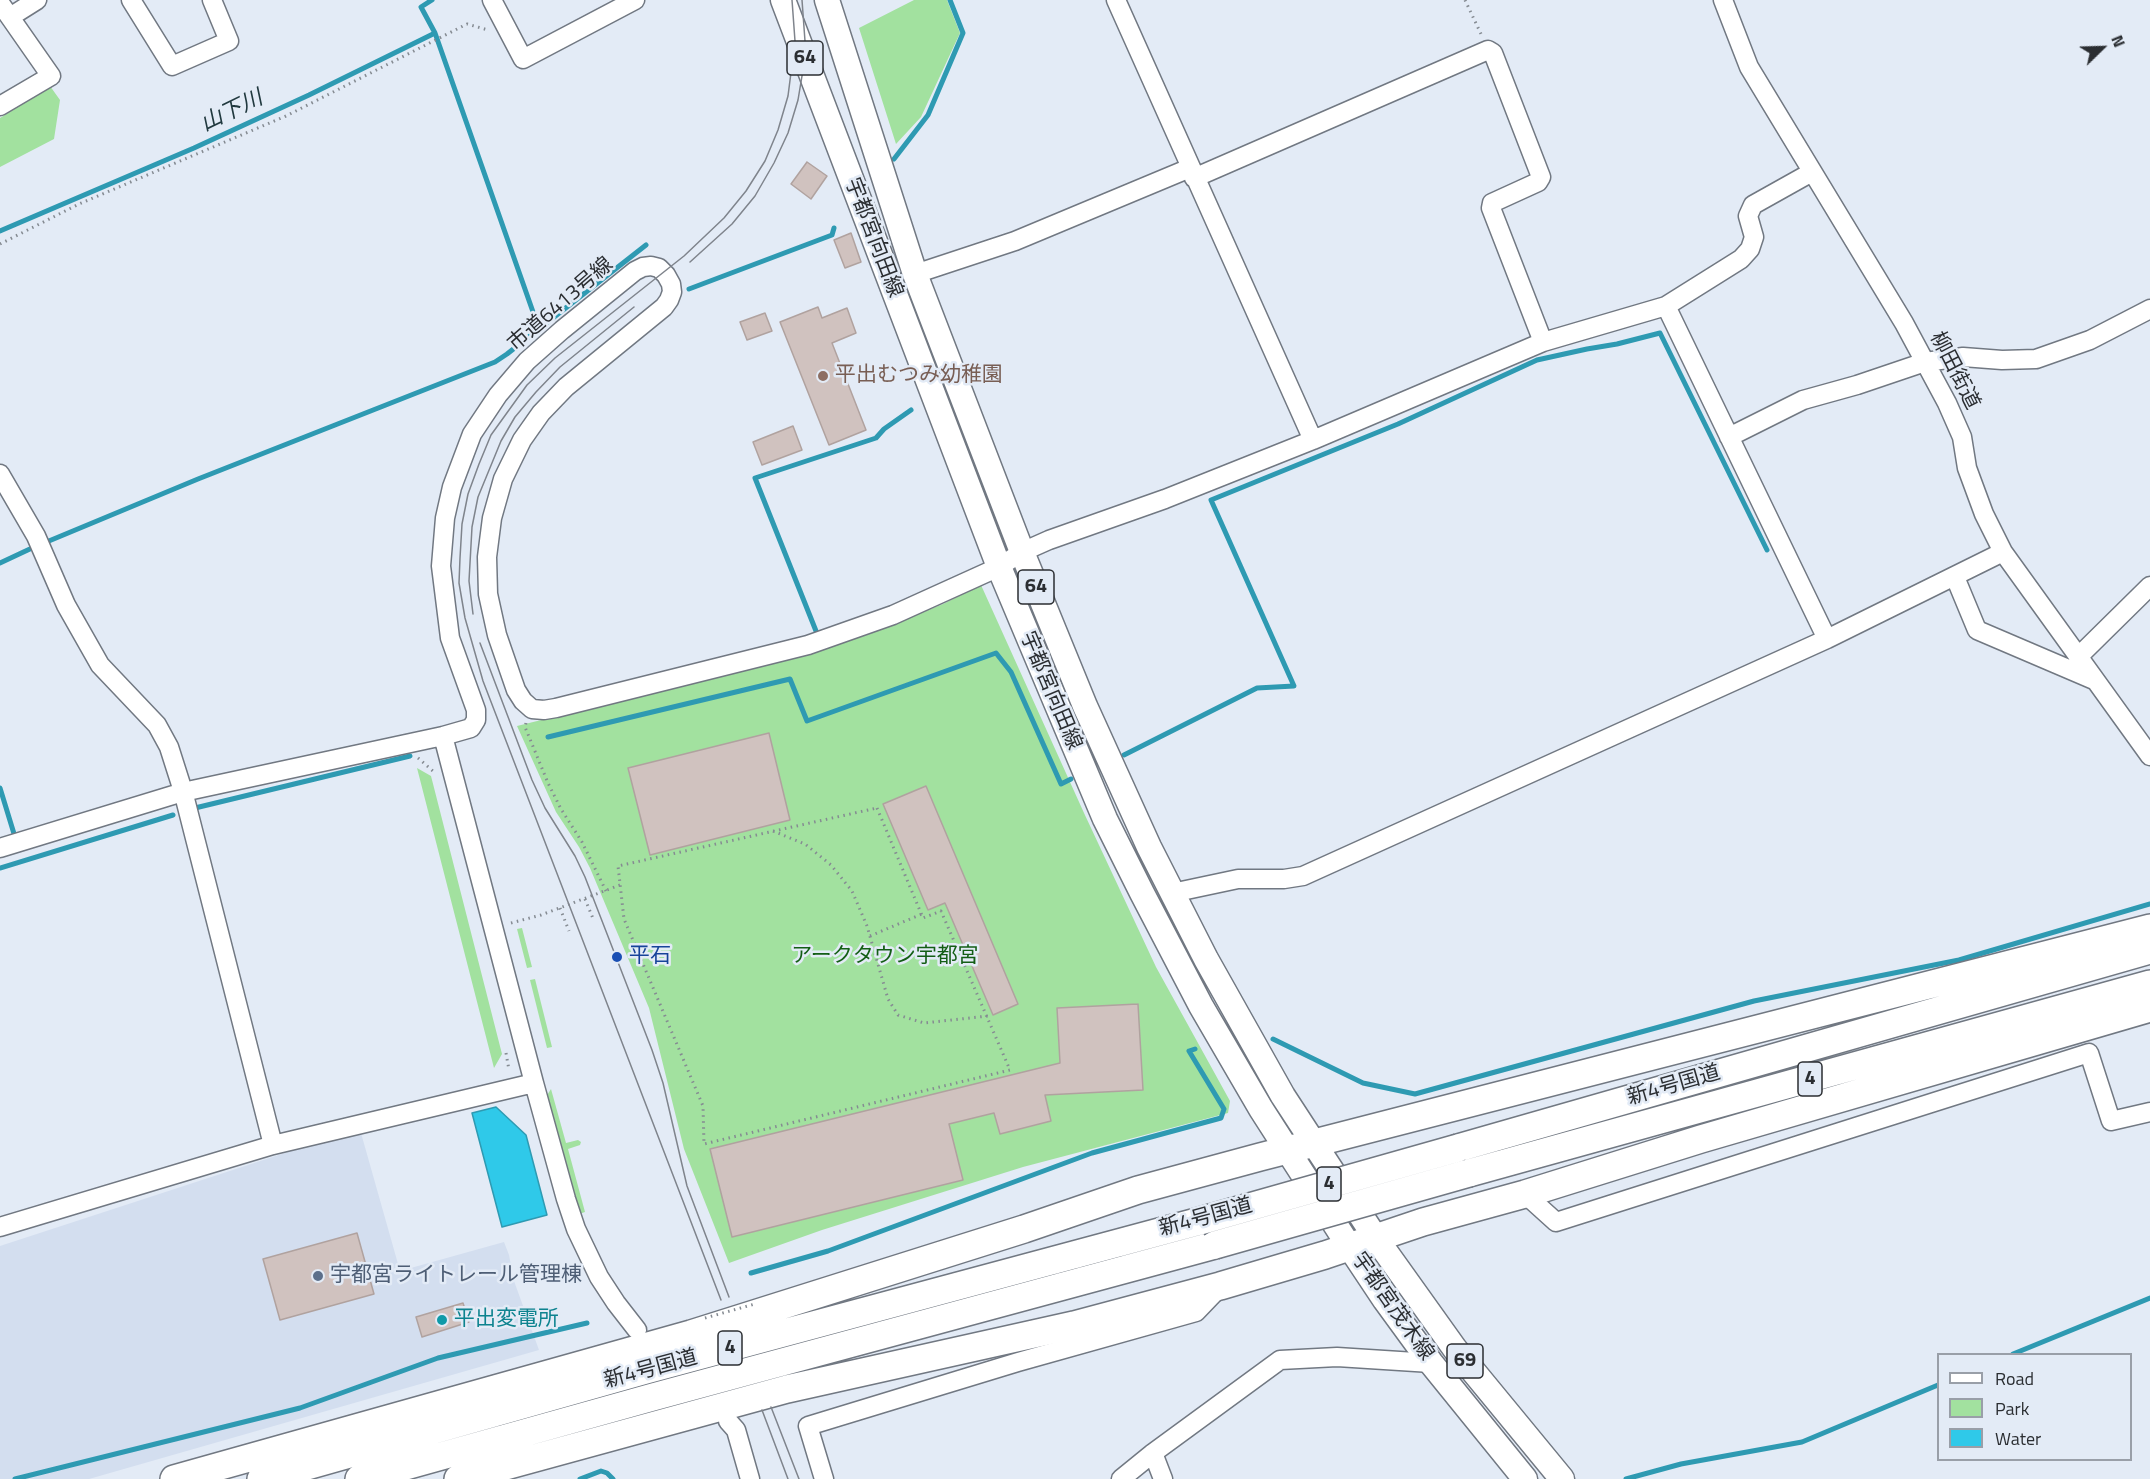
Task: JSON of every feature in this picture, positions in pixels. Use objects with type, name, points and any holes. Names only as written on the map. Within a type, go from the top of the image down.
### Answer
[{"type":"highway","points":[[174,1479],[692,1334],[1024,1229],[1138,1190],[2150,928]]},
{"type":"highway","name":"新4号国道","points":[[261,1479],[646,1370],[1200,1221],[2150,950]]},
{"type":"highway","name":"新4号国道","points":[[359,1479],[653,1396],[1215,1245],[2150,984]]},
{"type":"highway","points":[[458,1479],[787,1389],[1074,1325],[1220,1286],[1423,1222],[1525,1194],[1701,1139],[2150,1008]]},
{"type":"main road","name":"宇都宮向田線","points":[[783,0],[999,567],[1105,819],[1201,1006],[1261,1109],[1349,1246]]},
{"type":"main road","name":"宇都宮向田線","points":[[827,0],[915,274],[1022,552],[1090,717],[1140,829],[1172,893],[1279,1090],[1375,1238]]},
{"type":"main road","name":"宇都宮茂木線","points":[[1375,1238],[1455,1349],[1563,1479]]},
{"type":"main road","name":"宇都宮茂木線","points":[[1349,1246],[1431,1363],[1525,1479]]},
{"type":"street","points":[[0,106],[51,76],[5,10],[37,0]]},
{"type":"street","points":[[131,0],[172,66],[229,41],[212,0]]},
{"type":"street","points":[[492,0],[523,59],[635,0]]},
{"type":"street","points":[[1116,0],[1313,440]]},
{"type":"street","name":"柳田街道","points":[[1723,0],[1749,67],[1904,323],[1947,403],[1962,437],[1967,468],[1984,514],[2003,552],[2150,756]]},
{"type":"street","points":[[915,274],[1015,241],[1192,173],[1488,50],[1493,53],[1540,177],[1538,182],[1492,203],[1491,208],[1543,342]]},
{"type":"street","points":[[532,709],[556,708],[807,645],[893,615],[999,567],[1022,552],[1050,540],[1165,499],[1313,440],[1543,342],[1666,306],[1741,259],[1750,249],[1754,237],[1748,216],[1753,205],[1812,172]]},
{"type":"street","name":"市道6413号線","points":[[444,736],[471,728],[476,720],[476,710],[450,638],[441,566],[445,518],[452,487],[472,434],[498,395],[527,362],[562,330],[635,271],[651,266],[659,268],[671,284],[672,292],[669,300],[664,307],[566,387],[541,413],[522,440],[503,479],[497,498],[487,557],[488,594],[496,635],[505,663],[516,690],[532,709]]},
{"type":"street","points":[[1666,306],[1827,639]]},
{"type":"street","points":[[1729,437],[1803,400],[1925,362],[1963,357],[2002,360],[2036,359],[2090,340],[2150,309]]},
{"type":"street","points":[[0,474],[36,536],[66,605],[100,665],[157,725],[169,747],[273,1145]]},
{"type":"street","points":[[1172,893],[1238,879],[1284,879],[1303,876],[1827,639],[2003,552]]},
{"type":"street","points":[[1954,577],[1977,630],[2095,681]]},
{"type":"street","points":[[2078,657],[2150,586]]},
{"type":"street","points":[[0,848],[181,786],[444,736],[566,1199],[576,1228],[599,1277],[637,1330]]},
{"type":"street","points":[[1525,1194],[1556,1222],[2089,1053],[2110,1121],[2150,1112]]},
{"type":"street","points":[[0,1227],[273,1145],[534,1083]]},
{"type":"street","points":[[824,1479],[808,1426],[1196,1311],[1220,1286]]},
{"type":"street","points":[[1121,1479],[1280,1360],[1337,1357],[1431,1363]]},
{"type":"street","points":[[728,1421],[736,1430],[750,1479]]},
{"type":"street","points":[[1153,1453],[1163,1479]]},
{"type":"path","points":[[1465,0],[1488,50]]},
{"type":"path","points":[[0,244],[79,204],[286,116],[467,24],[489,30]]},
{"type":"path","points":[[532,709],[525,727],[561,809],[582,842],[606,891]]},
{"type":"path","points":[[876,808],[923,918],[941,911],[1010,1070],[704,1144],[703,1106],[624,919],[620,885],[618,866],[876,808]]},
{"type":"path","points":[[772,831],[805,844],[831,864],[852,891],[870,936],[888,999],[898,1015],[924,1023],[988,1016]]},
{"type":"path","points":[[511,923],[560,908],[620,885]]},
{"type":"path","points":[[585,899],[594,921]]},
{"type":"path","points":[[560,908],[569,931]]},
{"type":"path","points":[[870,936],[922,914]]},
{"type":"path","points":[[705,1318],[755,1304]]},
{"type":"shaded area","points":[[361,1133],[400,1271],[504,1242],[514,1281],[539,1350],[89,1479],[0,1479],[0,1246],[294,1150]]},
{"type":"green space","points":[[914,0],[947,0],[960,33],[921,117],[896,144],[859,28]]},
{"type":"green space","points":[[50,86],[60,100],[54,139],[0,167],[0,118]]},
{"type":"green space","name":"アークタウン宇都宮","points":[[981,585],[1156,967],[1230,1101],[1228,1113],[1023,1167],[822,1230],[729,1263],[684,1149],[649,1008],[590,868],[556,812],[517,726],[796,657],[867,635],[943,604]]},
{"type":"green space","points":[[417,768],[431,776],[502,1054],[494,1068]]},
{"type":"green space","points":[[522,928],[532,967],[527,968],[517,929]]},
{"type":"green space","points":[[535,979],[552,1047],[547,1048],[530,980]]},
{"type":"green space","points":[[551,1089],[566,1143],[578,1140],[581,1142],[580,1145],[568,1149],[585,1212],[576,1215],[544,1100]]},
{"type":"water","points":[[496,1107],[526,1135],[547,1215],[502,1227],[472,1113]]},
{"type":"building","points":[[807,162],[827,176],[811,199],[791,184]]},
{"type":"building","points":[[851,233],[861,262],[845,268],[834,240]]},
{"type":"building","name":"平出むつみ幼稚園","points":[[818,307],[822,318],[847,308],[856,333],[832,343],[866,430],[829,445],[780,322]]},
{"type":"building","points":[[765,313],[772,331],[747,340],[740,322]]},
{"type":"building","points":[[793,426],[802,450],[762,465],[753,442]]},
{"type":"building","points":[[769,733],[790,820],[650,855],[628,768]]},
{"type":"building","points":[[926,786],[1018,1004],[993,1015],[945,903],[928,910],[883,804]]},
{"type":"building","points":[[1138,1004],[1143,1090],[1045,1095],[1051,1121],[1000,1134],[994,1113],[949,1124],[963,1180],[732,1237],[710,1149],[1060,1063],[1057,1008]]},
{"type":"building","name":"宇都宮ライトレール管理棟","points":[[357,1233],[374,1294],[280,1320],[263,1259]]},
{"type":"building","name":"平出変電所","points":[[463,1303],[469,1322],[422,1337],[416,1317]]},
{"type":"waterway","name":"山下川","points":[[0,231],[194,148],[435,33],[421,7],[432,0]]},
{"type":"waterway","points":[[894,159],[928,115],[963,33],[950,0]]},
{"type":"waterway","points":[[435,33],[539,329]]},
{"type":"waterway","points":[[689,289],[832,235],[834,228]]},
{"type":"waterway","points":[[0,563],[198,479],[495,362],[646,245]]},
{"type":"waterway","points":[[1124,755],[1257,688],[1294,686],[1211,500],[1398,424],[1537,360],[1660,333],[1767,550]]},
{"type":"waterway","points":[[815,637],[818,636],[755,478],[876,438],[884,429],[911,410]]},
{"type":"waterway","points":[[548,737],[790,679],[807,721],[996,653],[1011,672],[1061,784],[1071,779]]},
{"type":"waterway","points":[[195,808],[410,756]]},
{"type":"waterway","points":[[0,788],[15,837]]},
{"type":"waterway","points":[[0,868],[173,815]]},
{"type":"waterway","points":[[1273,1039],[1363,1083],[1415,1094],[1754,1001],[1959,960],[2150,904]]},
{"type":"waterway","points":[[751,1273],[828,1251],[1092,1153],[1221,1118],[1224,1109],[1189,1051],[1195,1049]]},
{"type":"waterway","points":[[2015,1353],[2150,1298]]},
{"type":"waterway","points":[[15,1479],[300,1408],[438,1358],[587,1323]]},
{"type":"waterway","points":[[1626,1479],[1681,1464],[1802,1442],[1937,1385]]},
{"type":"waterway","points":[[580,1479],[601,1471],[613,1479]]},
{"type":"tram line","points":[[721,1300],[483,681],[465,618],[459,583],[460,558],[462,524],[468,494],[479,464],[491,435],[527,385],[555,358],[684,256],[724,218],[746,191],[765,161],[778,130],[788,96],[795,41],[792,0]]},
{"type":"tram line","points":[[690,262],[732,224],[755,196],[788,133],[798,100],[803,70],[805,41],[802,0]]},
{"type":"tram line","points":[[473,614],[469,581],[472,527],[478,497],[501,441],[515,417],[560,367],[634,307]]},
{"type":"tram line","points":[[480,643],[532,780],[545,808],[575,856],[585,877],[652,1050],[663,1083],[687,1186],[729,1297]]},
{"type":"tram line","points":[[771,1407],[799,1479]]},
{"type":"tram line","points":[[762,1410],[788,1479]]},
{"type":"place","name":"平出むつみ幼稚園","points":[[823,376]]},
{"type":"place","name":"平石","points":[[617,957]]},
{"type":"place","name":"宇都宮ライトレール管理棟","points":[[318,1276]]},
{"type":"place","name":"平出変電所","points":[[442,1320]]}]
